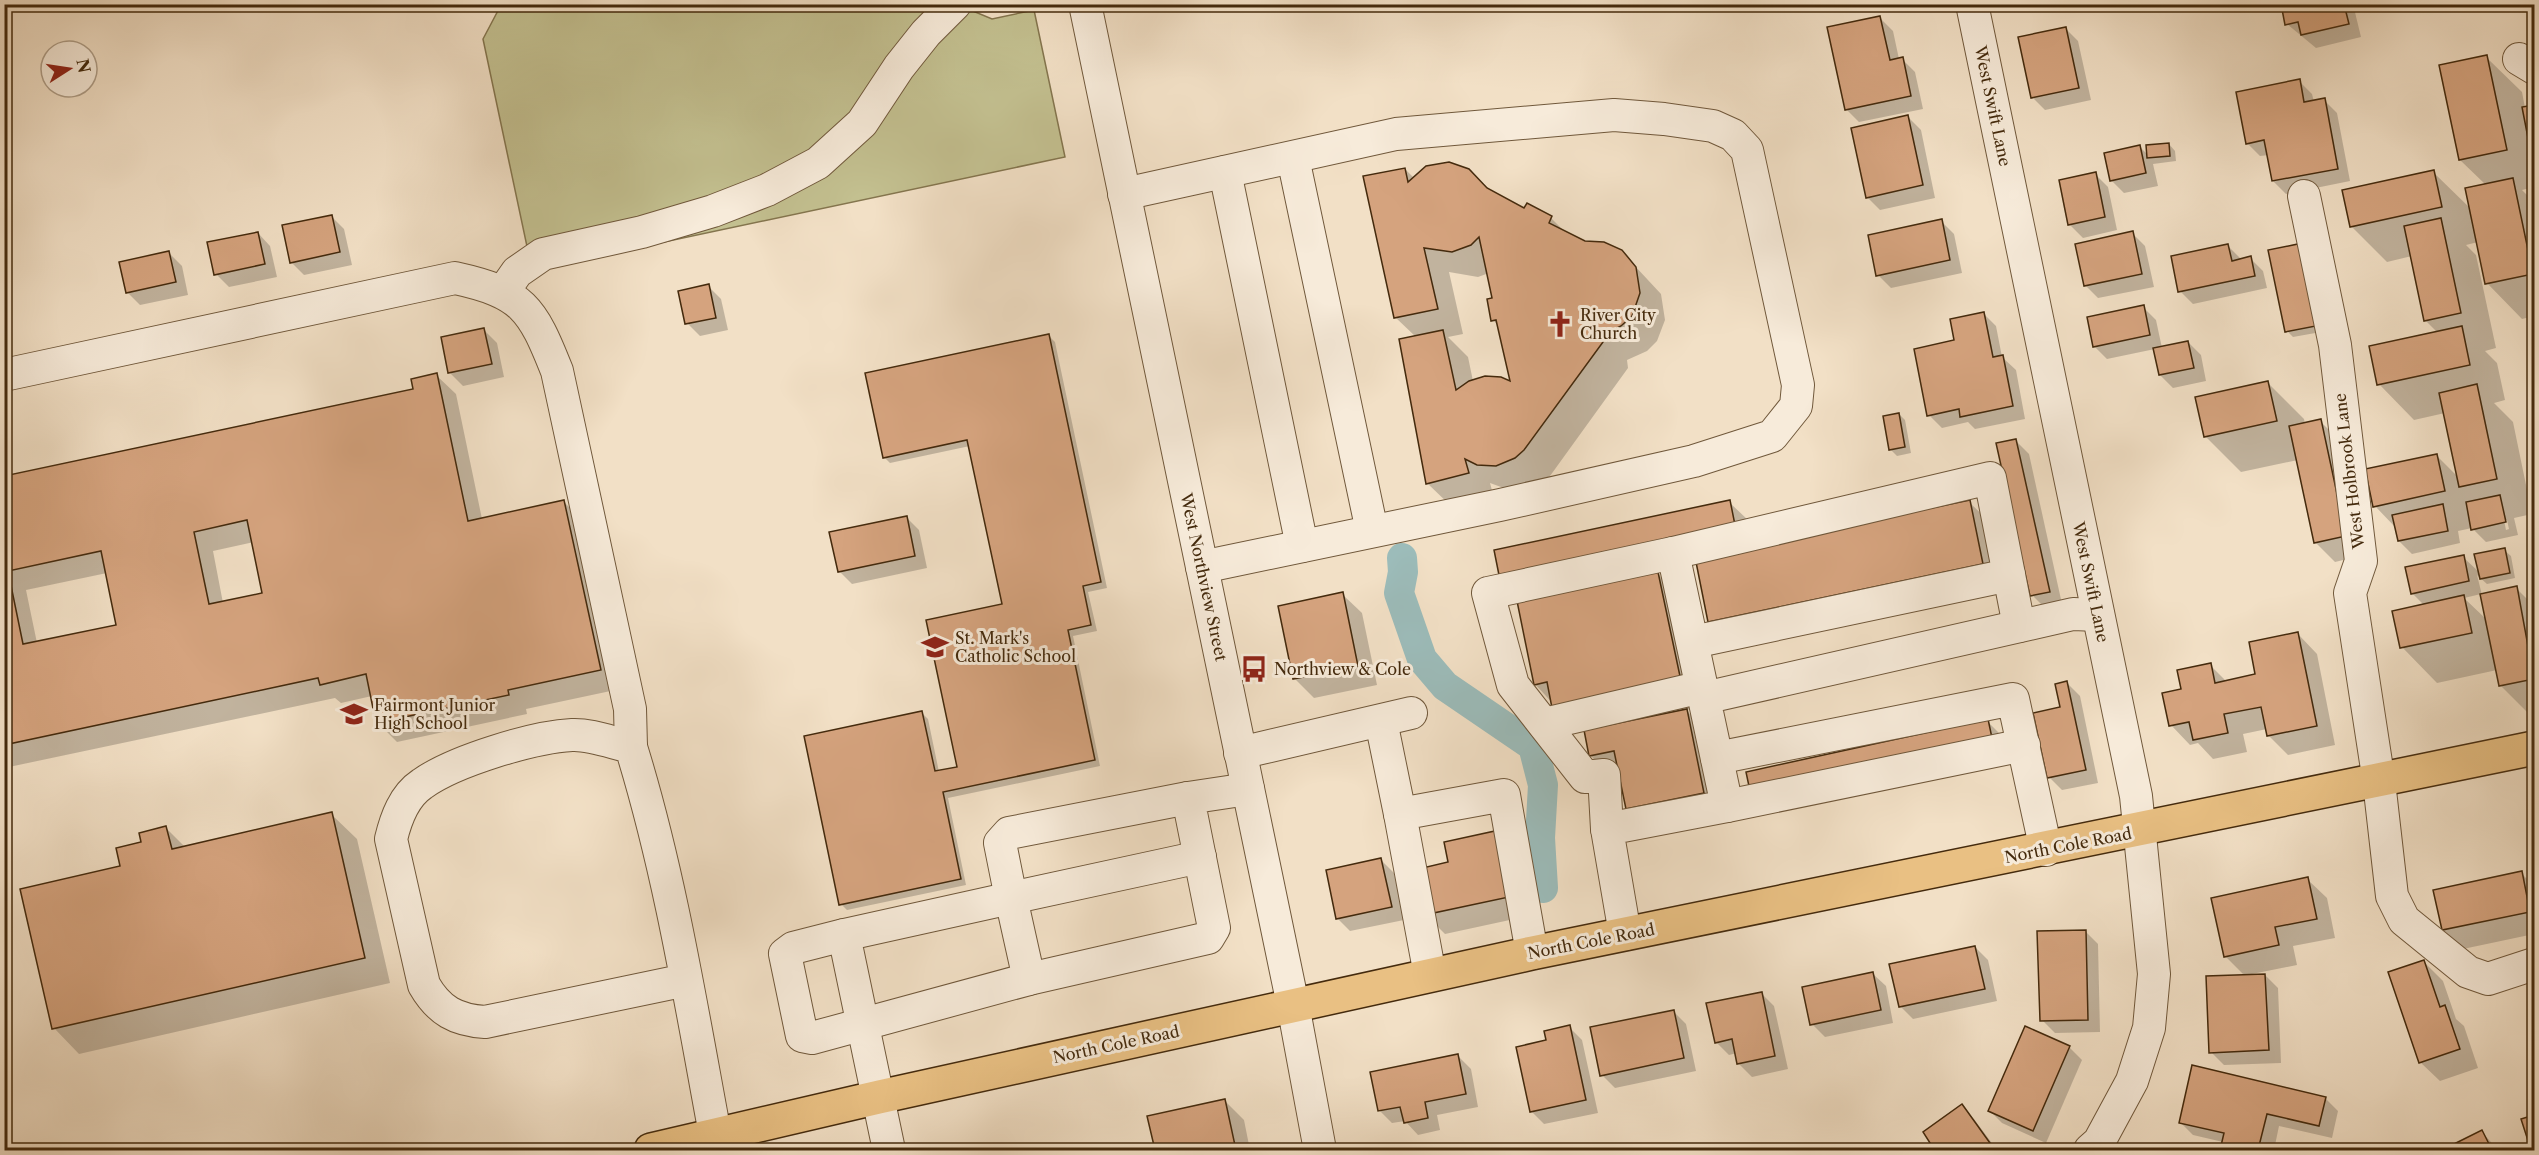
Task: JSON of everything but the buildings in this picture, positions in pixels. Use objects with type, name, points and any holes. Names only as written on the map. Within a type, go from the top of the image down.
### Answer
[{"type":"main road","name":"North Cole Road","points":[[651,1150],[707,1141],[879,1097],[1532,953],[2379,782],[2535,748]]},
{"type":"street","points":[[503,292],[517,272],[543,254],[642,232],[713,211],[767,190],[818,163],[862,123],[899,67],[926,33],[955,4]]},
{"type":"street","name":"West Northview Street","points":[[1084,4],[1293,1005],[1320,1150]]},
{"type":"street","name":"West Swift Lane","points":[[1972,4],[2136,796],[2154,974],[2149,1028],[2132,1081],[2099,1142],[2090,1150]]},
{"type":"street","points":[[1124,194],[1396,134],[1614,115],[1713,126],[1733,135],[1748,150],[1791,351],[1798,385],[1796,406],[1772,436],[1694,460],[1500,505],[1202,567]]},
{"type":"street","points":[[1293,158],[1372,531]]},
{"type":"street","points":[[1225,172],[1302,546]]},
{"type":"street","name":"West Holbrook Lane","points":[[2304,196],[2335,345],[2361,561],[2350,593],[2379,782],[2392,896],[2404,920],[2468,972],[2488,979],[2535,964]]},
{"type":"street","points":[[4,375],[455,278],[492,286],[519,302],[540,328],[557,371],[630,709],[631,747],[652,814],[686,980],[707,1141]]},
{"type":"street","points":[[1625,934],[1607,830],[1604,775],[1585,777],[1513,685],[1488,593],[1673,553],[1990,478],[2019,626]]},
{"type":"street","points":[[1673,553],[1727,806]]},
{"type":"street","points":[[1693,642],[2009,575]]},
{"type":"street","points":[[1544,724],[2073,614],[2098,615]]},
{"type":"street","points":[[1717,758],[2013,699],[2046,850]]},
{"type":"street","points":[[1240,753],[1411,713]]},
{"type":"street","points":[[1381,721],[1430,975]]},
{"type":"street","points":[[631,747],[573,735],[511,747],[460,765],[422,784],[397,815],[391,839],[424,985],[435,1004],[447,1013],[464,1021],[485,1022],[686,980]]},
{"type":"street","points":[[1607,830],[2024,746]]},
{"type":"street","points":[[1029,980],[1000,843],[1009,833],[1188,798],[1248,789]]},
{"type":"street","points":[[1400,814],[1504,795],[1532,953]]},
{"type":"street","points":[[1188,798],[1200,857],[1214,928],[1208,938],[1029,980],[812,1038],[802,1036],[785,954],[793,948],[1200,857]]},
{"type":"street","points":[[844,935],[889,1150]]},
{"type":"shaded area","points":[[956,4],[992,19],[1034,10],[1065,157],[532,270],[483,39],[501,5]]},
{"type":"waterway","points":[[1402,558],[1403,572],[1399,593],[1422,659],[1445,686],[1533,746],[1543,785],[1540,838],[1543,888]]},
{"type":"place","name":"River City Church","points":[[1560,324]]},
{"type":"place","name":"St. Mark's Catholic School","points":[[935,647]]},
{"type":"place","name":"Northview & Cole","points":[[1254,669]]},
{"type":"place","name":"Fairmont Junior High School","points":[[354,714]]}]
